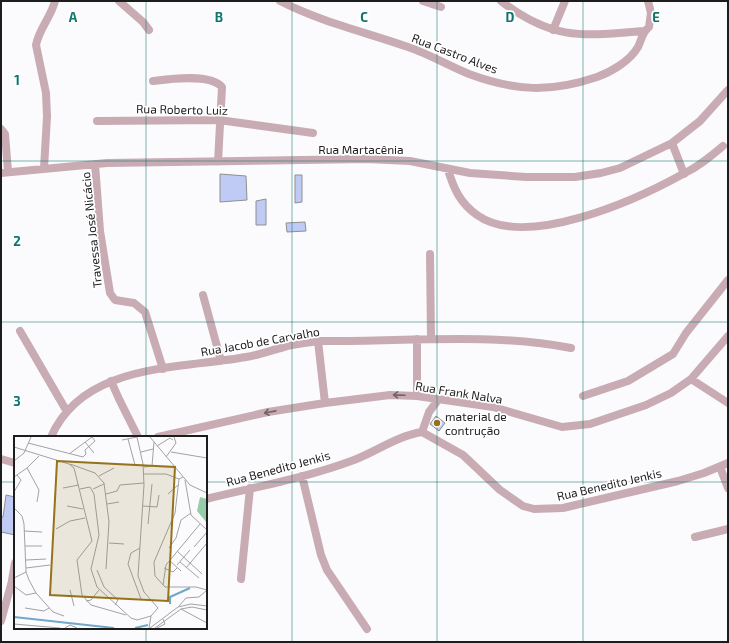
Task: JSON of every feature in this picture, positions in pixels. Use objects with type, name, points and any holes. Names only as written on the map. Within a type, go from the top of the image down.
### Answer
[{"type":"street","points":[[44,168],[47,117],[46,93],[36,45],[37,38],[56,1]]},
{"type":"street","points":[[119,1],[143,22],[149,30]]},
{"type":"street","name":"Rua Castro Alves","points":[[280,1],[314,17],[421,51],[470,74],[523,88],[537,90],[560,87],[597,77],[629,58],[639,44],[644,31],[649,27],[651,21],[648,1]]},
{"type":"street","points":[[423,1],[441,7]]},
{"type":"street","points":[[553,30],[563,9],[565,1]]},
{"type":"street","points":[[507,3],[532,21],[553,30],[581,35],[644,31]]},
{"type":"street","points":[[153,81],[180,78],[213,81],[219,84],[222,92],[219,120],[218,162]]},
{"type":"street","name":"Rua Martacênia","points":[[1,129],[5,134],[5,172],[96,164],[390,160],[410,161],[448,170],[526,177],[575,176],[601,173],[620,168],[672,143],[700,121],[728,90]]},
{"type":"street","name":"Rua Roberto Luiz","points":[[97,121],[219,120],[313,133]]},
{"type":"street","points":[[672,143],[684,174]]},
{"type":"street","points":[[448,170],[455,192],[461,201],[477,215],[488,221],[524,228],[545,226],[616,204],[684,174],[723,146]]},
{"type":"street","name":"Travessa José Nicácio","points":[[96,164],[100,231],[110,294],[115,300],[134,303],[145,312],[163,369]]},
{"type":"street","points":[[430,254],[431,338]]},
{"type":"street","points":[[583,396],[628,381],[673,354],[686,332],[728,280]]},
{"type":"street","points":[[203,294],[220,361]]},
{"type":"street","points":[[20,331],[66,410]]},
{"type":"street","name":"Rua Frank Nalva","points":[[162,436],[268,412],[390,395],[417,396],[493,407],[552,425],[574,426],[609,418],[646,405],[671,393],[690,379],[728,336]]},
{"type":"street","name":"Rua Jacob de Carvalho","points":[[52,436],[66,410],[87,392],[112,381],[163,369],[246,357],[286,347],[318,342],[431,338],[484,338],[541,342],[571,348]]},
{"type":"street","points":[[417,339],[417,396]]},
{"type":"street","points":[[318,342],[325,403]]},
{"type":"street","points":[[690,379],[728,403]]},
{"type":"street","points":[[112,381],[118,399],[137,436]]},
{"type":"street","points":[[422,432],[429,412],[438,400]]},
{"type":"street","name":"Rua Benedito Jenkis","points":[[207,499],[302,476],[354,460],[404,437],[422,432],[463,455],[500,490],[523,506],[534,509],[563,508],[678,481],[720,468],[728,463]]},
{"type":"street","points":[[1,459],[14,463]]},
{"type":"street","points":[[720,468],[728,488]]},
{"type":"street","points":[[302,476],[321,555],[327,570],[367,629]]},
{"type":"street","points":[[241,579],[250,488]]},
{"type":"street","points":[[695,537],[728,529]]},
{"type":"street","points":[[1,621],[13,578]]},
{"type":"building","points":[[220,174],[246,176],[247,200],[220,202]]},
{"type":"building","points":[[295,175],[302,175],[302,202],[295,203]]},
{"type":"building","points":[[266,199],[266,225],[256,225],[256,201]]},
{"type":"building","points":[[305,222],[306,231],[287,232],[286,223]]},
{"type":"building","name":"material de contrução","points":[[436,416],[445,423],[439,431],[430,424]]},
{"type":"building","points":[[6,495],[14,497],[14,535],[1,532],[1,517],[3,517]]},
{"type":"place","name":"material de contrução","points":[[437,423]]}]
